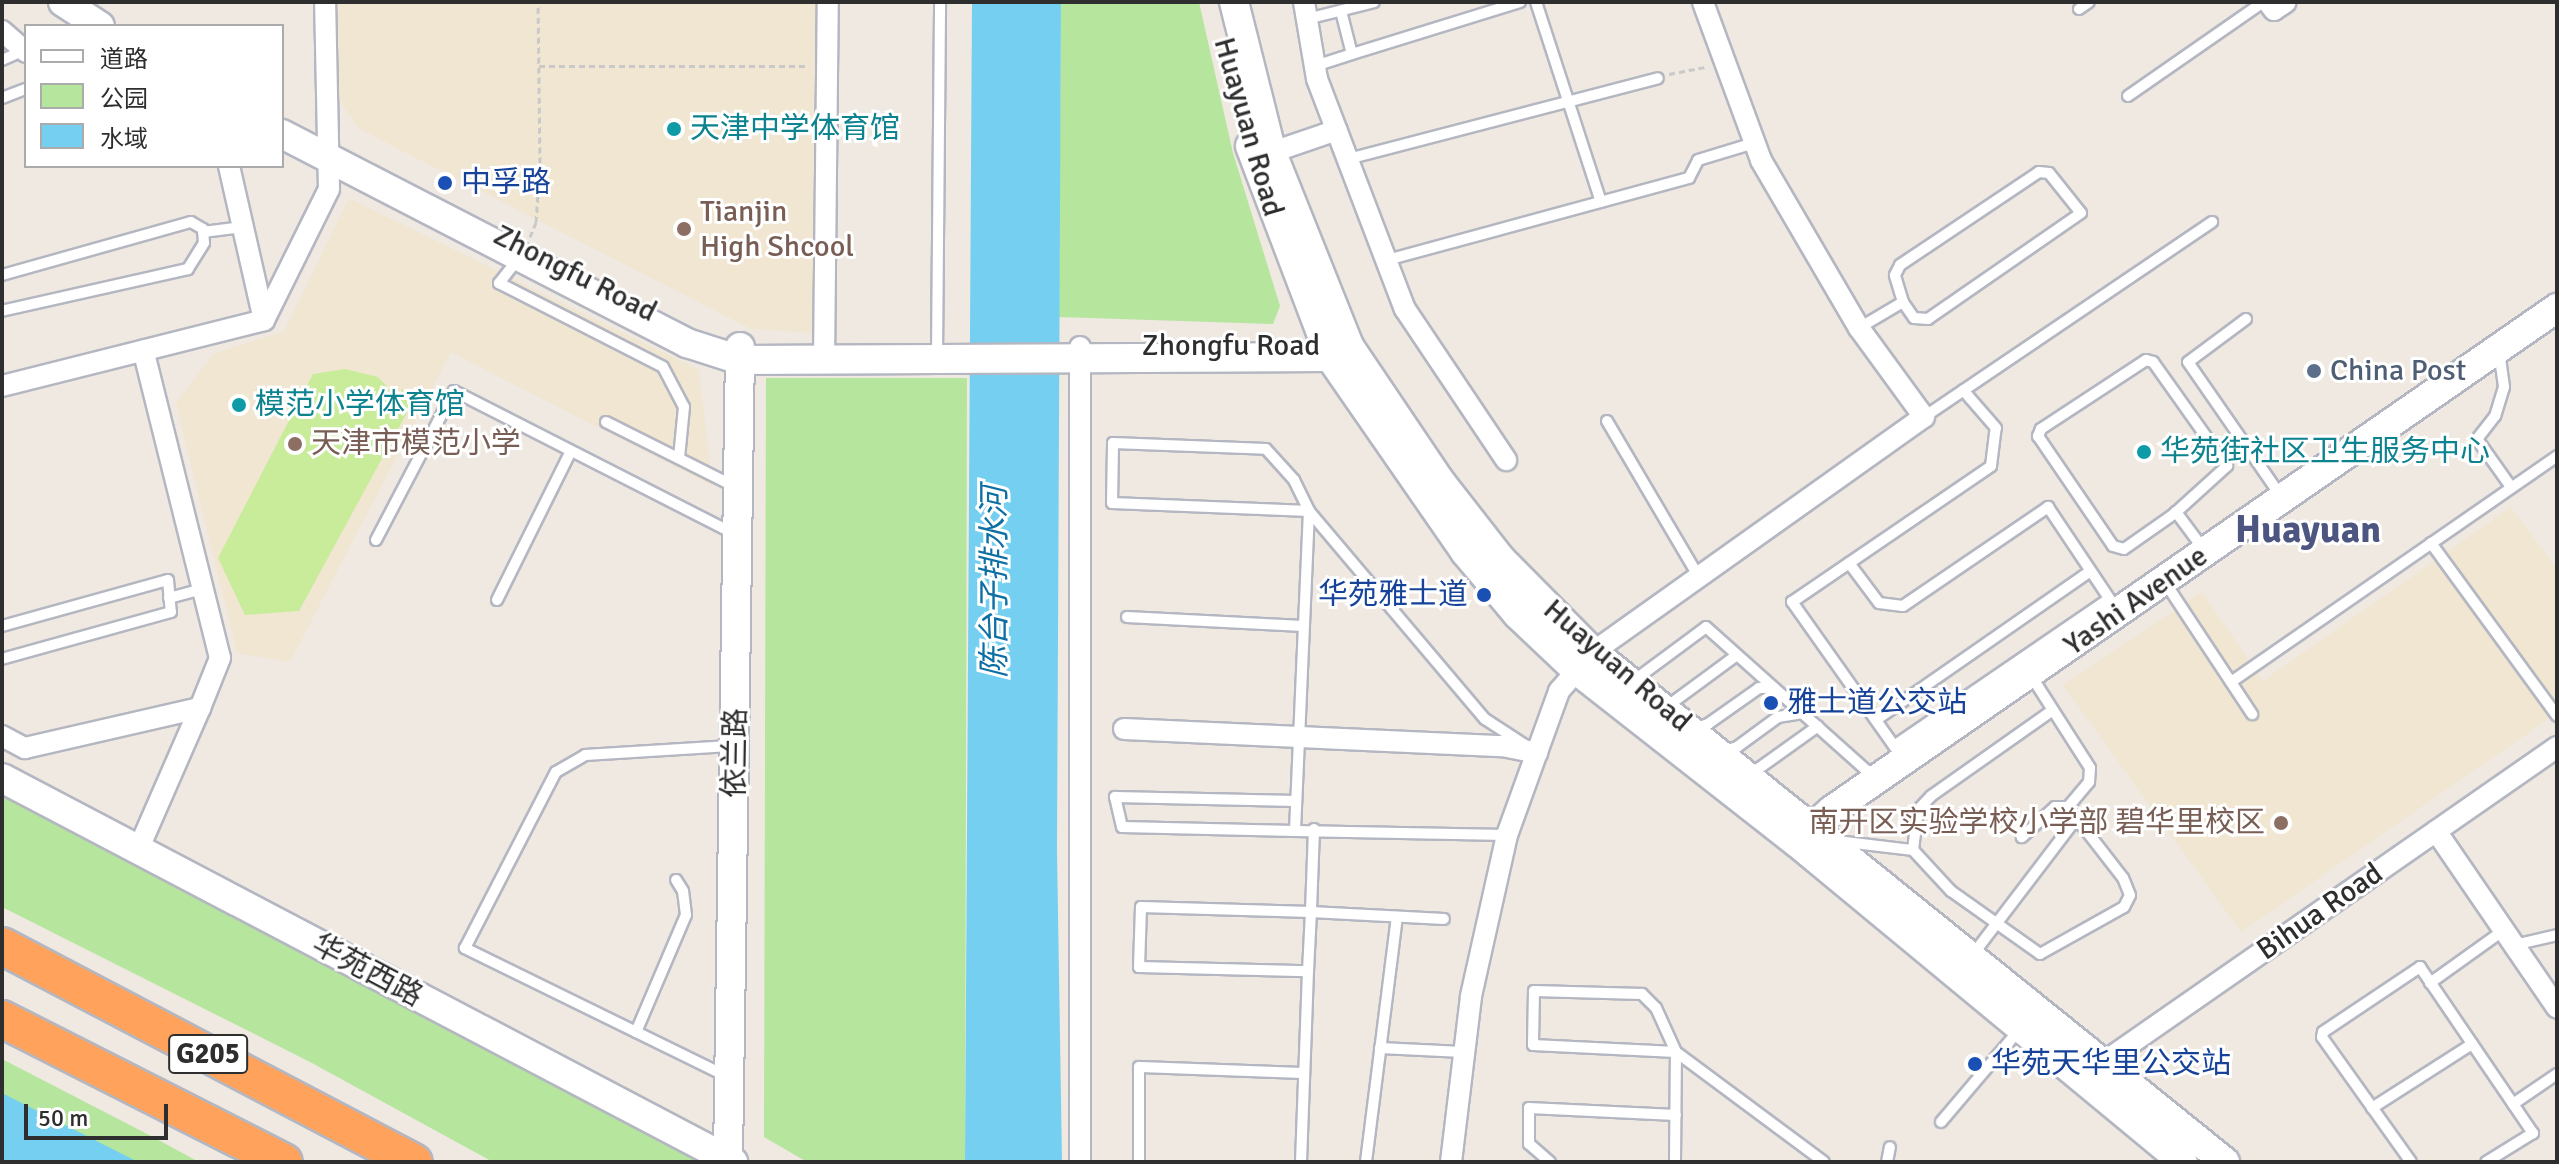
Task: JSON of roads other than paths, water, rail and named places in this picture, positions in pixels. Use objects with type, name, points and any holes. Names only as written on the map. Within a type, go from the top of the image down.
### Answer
[{"type":"highway","name":"G205","points":[[2,946],[414,1162]]},
{"type":"highway","name":"G205","points":[[2,1019],[284,1162]]},
{"type":"main road","points":[[50,2],[84,24]]},
{"type":"main road","points":[[63,2],[97,24]]},
{"type":"main road","name":"Huayuan Road","points":[[1215,2],[1321,351],[1362,387],[1465,552],[1517,614],[1583,660],[1776,813],[1817,832],[1971,958],[2029,1018]]},
{"type":"main road","name":"Huayuan Road","points":[[1234,2],[1263,156],[1324,288],[1321,351]]},
{"type":"main road","name":"Zhongfu Road","points":[[284,126],[327,153]]},
{"type":"main road","name":"Zhongfu Road","points":[[284,135],[327,153],[522,253],[687,343],[740,354],[825,356],[1321,351]]},
{"type":"main road","name":"Yashi Avenue","points":[[1817,832],[1886,771],[2118,611],[2209,556],[2500,353],[2557,308]]},
{"type":"main road","name":"Yashi Avenue","points":[[2500,353],[2557,320]]},
{"type":"main road","name":"依兰路","points":[[731,1161],[740,354]]},
{"type":"main road","name":"Yashi Avenue","points":[[1886,771],[2037,685],[2118,611],[2170,590],[2209,556]]},
{"type":"main road","name":"Huayuan Road","points":[[1583,660],[1631,683],[1715,749],[1748,776],[1776,813]]},
{"type":"main road","name":"华苑西路","points":[[2,778],[731,1161]]},
{"type":"main road","name":"Huayuan Road","points":[[1817,832],[2029,1018],[2094,1070],[2225,1162]]},
{"type":"main road","name":"Huayuan Road","points":[[2094,1070],[2183,1162]]},
{"type":"street","points":[[4,383],[264,320],[329,189],[325,2]]},
{"type":"street","points":[[825,356],[828,2]]},
{"type":"street","points":[[1451,1162],[1463,1052],[1507,835],[1559,691],[1583,660],[1924,417],[1859,328],[1754,143],[1723,66],[1703,2]]},
{"type":"street","points":[[2266,2],[2274,10],[2286,2]]},
{"type":"street","points":[[1305,10],[1315,66],[1405,309],[1506,460]]},
{"type":"street","points":[[2,31],[24,50]]},
{"type":"street","points":[[1263,156],[1337,130]]},
{"type":"street","points":[[229,168],[264,320]]},
{"type":"street","points":[[138,850],[220,658],[143,350]]},
{"type":"street","points":[[1076,353],[1080,1162]]},
{"type":"street","points":[[2,736],[25,748],[200,708]]},
{"type":"street","points":[[1124,729],[1299,735],[1537,753]]},
{"type":"street","name":"Bihua Road","points":[[2094,1070],[2557,747]]},
{"type":"street","points":[[2436,831],[2557,1008]]},
{"type":"lane","points":[[940,2],[945,355]]},
{"type":"lane","points":[[1305,10],[1341,11],[1374,2]]},
{"type":"lane","points":[[1315,66],[1520,2]]},
{"type":"lane","points":[[1536,2],[1601,202]]},
{"type":"lane","points":[[2079,9],[2089,2]]},
{"type":"lane","points":[[2128,96],[2266,2]]},
{"type":"lane","points":[[1341,11],[1352,54]]},
{"type":"lane","points":[[2,60],[24,51]]},
{"type":"lane","points":[[1348,159],[1658,78]]},
{"type":"lane","points":[[2,98],[24,90]]},
{"type":"lane","points":[[1387,260],[1689,178],[1698,160],[1754,143]]},
{"type":"lane","points":[[2039,172],[2049,173],[2081,213],[1928,319],[1914,318],[1903,302],[1895,275],[1900,265],[2039,172]]},
{"type":"lane","points":[[2,275],[191,222],[203,232],[204,243],[188,269],[2,311]]},
{"type":"lane","points":[[1924,417],[2212,222]]},
{"type":"lane","points":[[203,232],[243,227]]},
{"type":"lane","points":[[522,253],[499,283],[663,367],[674,382],[684,407],[679,458]]},
{"type":"lane","points":[[1859,328],[1903,302]]},
{"type":"lane","points":[[2246,319],[2188,362],[2285,503]]},
{"type":"lane","points":[[2500,353],[2504,387],[2495,416],[2477,439],[2511,487]]},
{"type":"lane","points":[[2146,360],[2153,362],[2227,466],[2174,514],[2124,549],[2113,546],[2038,436],[2041,429],[2146,360]]},
{"type":"lane","points":[[1886,771],[1876,720],[1792,602],[1991,466],[1996,428],[1963,390]]},
{"type":"lane","points":[[376,540],[454,391],[738,536]]},
{"type":"lane","points":[[1607,421],[1700,579]]},
{"type":"lane","points":[[606,422],[737,488]]},
{"type":"lane","points":[[1309,511],[1112,503],[1113,443],[1266,449],[1294,480],[1309,511],[1485,719],[1537,753]]},
{"type":"lane","points":[[497,600],[571,451]]},
{"type":"lane","points":[[2231,682],[2557,456]]},
{"type":"lane","points":[[1849,563],[1879,603],[1903,606],[2048,507],[2118,611]]},
{"type":"lane","points":[[1295,831],[1309,511]]},
{"type":"lane","points":[[2174,514],[2209,556]]},
{"type":"lane","points":[[2431,543],[2557,716]]},
{"type":"lane","points":[[1876,720],[2090,571]]},
{"type":"lane","points":[[2,626],[168,580],[171,612],[2,659]]},
{"type":"lane","points":[[169,598],[203,589]]},
{"type":"lane","points":[[2170,590],[2252,714]]},
{"type":"lane","points":[[1127,617],[1303,626]]},
{"type":"lane","points":[[1631,683],[1706,627],[1818,726],[1886,771]]},
{"type":"lane","points":[[1664,709],[1737,655]]},
{"type":"lane","points":[[2022,837],[2055,807],[2068,807],[2089,782],[2090,768],[2037,685]]},
{"type":"lane","points":[[1687,727],[1708,724],[1759,688],[1774,688]]},
{"type":"lane","points":[[1913,850],[1918,810],[1931,796],[2053,710]]},
{"type":"lane","points":[[1715,749],[1734,749],[1778,717],[1803,713]]},
{"type":"lane","points":[[1748,776],[1818,726]]},
{"type":"lane","points":[[731,1079],[465,948],[556,772],[585,755],[736,746]]},
{"type":"lane","points":[[1296,801],[1115,797],[1122,827],[1507,835]]},
{"type":"lane","points":[[1817,832],[1913,850],[1951,891],[2040,954],[2124,907],[2130,895],[2123,878],[2068,807]]},
{"type":"lane","points":[[1971,958],[2077,818]]},
{"type":"lane","points":[[1301,1162],[1314,829]]},
{"type":"lane","points":[[636,1032],[686,915],[683,891],[676,880]]},
{"type":"lane","points":[[1308,971],[1139,967],[1141,907],[1444,919]]},
{"type":"lane","points":[[1366,1162],[1397,917]]},
{"type":"lane","points":[[2430,983],[2509,938],[2557,935]]},
{"type":"lane","points":[[2411,1162],[2323,1032],[2420,967],[2533,1133],[2486,1162]]},
{"type":"lane","points":[[1675,1162],[1676,1052],[1656,1008],[1642,994],[1534,991],[1533,1045],[1676,1052],[1824,1162]]},
{"type":"lane","points":[[1941,1122],[2029,1018]]},
{"type":"lane","points":[[2372,1108],[2472,1044]]},
{"type":"lane","points":[[1380,1048],[1463,1052]]},
{"type":"lane","points":[[1139,1162],[1139,1067],[1304,1073]]},
{"type":"lane","points":[[2513,1104],[2557,1074]]},
{"type":"lane","points":[[1550,1162],[1529,1144],[1529,1108],[1676,1115]]},
{"type":"lane","points":[[1887,1162],[1890,1147]]},
{"type":"water","name":"陈台子排水河","points":[[972,2],[1061,2],[1057,850],[1062,1162],[965,1162]]},
{"type":"water","points":[[2,1093],[138,1162],[2,1162]]},
{"type":"place","name":"天津中学体育馆","points":[[674,129]]},
{"type":"place","name":"中孚路","points":[[445,183]]},
{"type":"place","name":"Tianjin High Shcool","points":[[684,229]]},
{"type":"place","name":"China Post","points":[[2314,371]]},
{"type":"place","name":"模范小学体育馆","points":[[239,405]]},
{"type":"place","name":"天津市模范小学","points":[[295,444]]},
{"type":"place","name":"华苑街社区卫生服务中心","points":[[2144,452]]},
{"type":"place","name":"华苑雅士道","points":[[1484,595]]},
{"type":"place","name":"雅士道公交站","points":[[1771,703]]},
{"type":"place","name":"南开区实验学校小学部 碧华里校区","points":[[2281,823]]},
{"type":"place","name":"华苑天华里公交站","points":[[1975,1064]]},
{"type":"district","name":"Huayuan","points":[[2308,530]]}]
